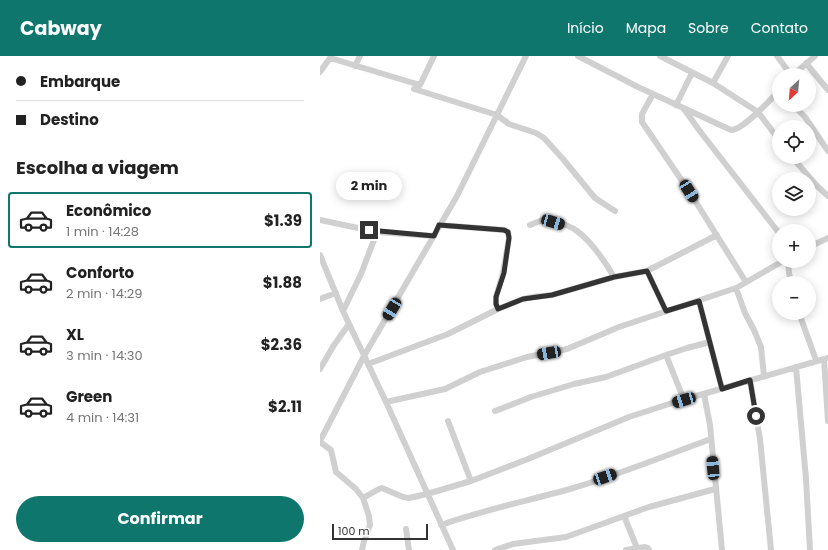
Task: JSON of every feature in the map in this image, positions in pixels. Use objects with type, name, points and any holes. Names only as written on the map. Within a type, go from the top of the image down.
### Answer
[{"type":"street","points":[[355,66],[360,56]]},
{"type":"street","points":[[321,70],[330,58],[420,85],[434,56]]},
{"type":"street","points":[[362,550],[370,521],[363,498],[353,485],[336,472],[331,450],[320,442],[364,356],[457,196],[526,56]]},
{"type":"street","points":[[578,56],[724,128],[734,130],[737,129],[772,98]]},
{"type":"street","points":[[660,56],[713,84],[758,112],[772,131]]},
{"type":"street","points":[[713,84],[728,56]]},
{"type":"street","points":[[777,56],[786,68]]},
{"type":"street","points":[[800,68],[810,59],[828,90]]},
{"type":"street","points":[[676,105],[692,73]]},
{"type":"street","points":[[414,89],[497,115],[509,124],[536,133],[544,138],[563,159],[594,198],[615,211]]},
{"type":"street","points":[[653,94],[642,114],[642,122],[689,191],[746,282]]},
{"type":"street","points":[[684,109],[772,224]]},
{"type":"street","points":[[800,112],[828,151]]},
{"type":"street","points":[[798,164],[816,186],[828,196]]},
{"type":"street","points":[[530,225],[545,219],[576,230],[589,243],[614,277]]},
{"type":"street","points":[[320,220],[377,232],[434,236]]},
{"type":"street","points":[[439,225],[504,230],[508,232],[509,238],[504,273],[496,297],[498,309]]},
{"type":"street","points":[[342,311],[361,274],[377,232]]},
{"type":"street","points":[[368,364],[448,334],[498,309],[523,299],[552,295],[614,277],[647,271],[716,235]]},
{"type":"street","points":[[816,244],[827,240]]},
{"type":"street","points":[[320,255],[342,311],[386,402],[453,550]]},
{"type":"street","points":[[386,402],[445,389],[480,372],[527,357],[567,349],[619,327],[736,288],[772,267]]},
{"type":"street","points":[[647,271],[666,311]]},
{"type":"street","points":[[736,288],[745,313],[761,347],[764,376]]},
{"type":"street","points":[[320,300],[336,293]]},
{"type":"street","points":[[699,301],[722,389]]},
{"type":"street","points":[[802,320],[816,360]]},
{"type":"street","points":[[320,369],[334,345],[349,324]]},
{"type":"street","points":[[495,411],[531,397],[574,384],[606,377],[666,355],[710,342]]},
{"type":"street","points":[[666,355],[684,400]]},
{"type":"street","points":[[363,498],[382,488],[409,498],[427,494],[528,459],[629,417],[826,358],[828,421]]},
{"type":"street","points":[[796,367],[806,479],[810,550]]},
{"type":"street","points":[[750,380],[760,439],[771,550]]},
{"type":"street","points":[[704,394],[710,425],[722,550]]},
{"type":"street","points":[[448,421],[471,480]]},
{"type":"street","points":[[441,525],[466,516],[571,488],[653,461],[711,439]]},
{"type":"street","points":[[495,550],[566,537],[649,507],[715,489]]},
{"type":"street","points":[[624,516],[636,548]]},
{"type":"street","points":[[406,529],[409,550]]},
{"type":"street","points":[[626,550],[645,547],[649,550]]},
{"type":"route","points":[[369,230],[377,232],[434,236],[439,225],[504,230],[508,232],[509,238],[504,273],[496,297],[498,309],[523,299],[552,295],[614,277],[647,271],[666,311],[699,301],[722,389],[750,380],[756,416]]}]
